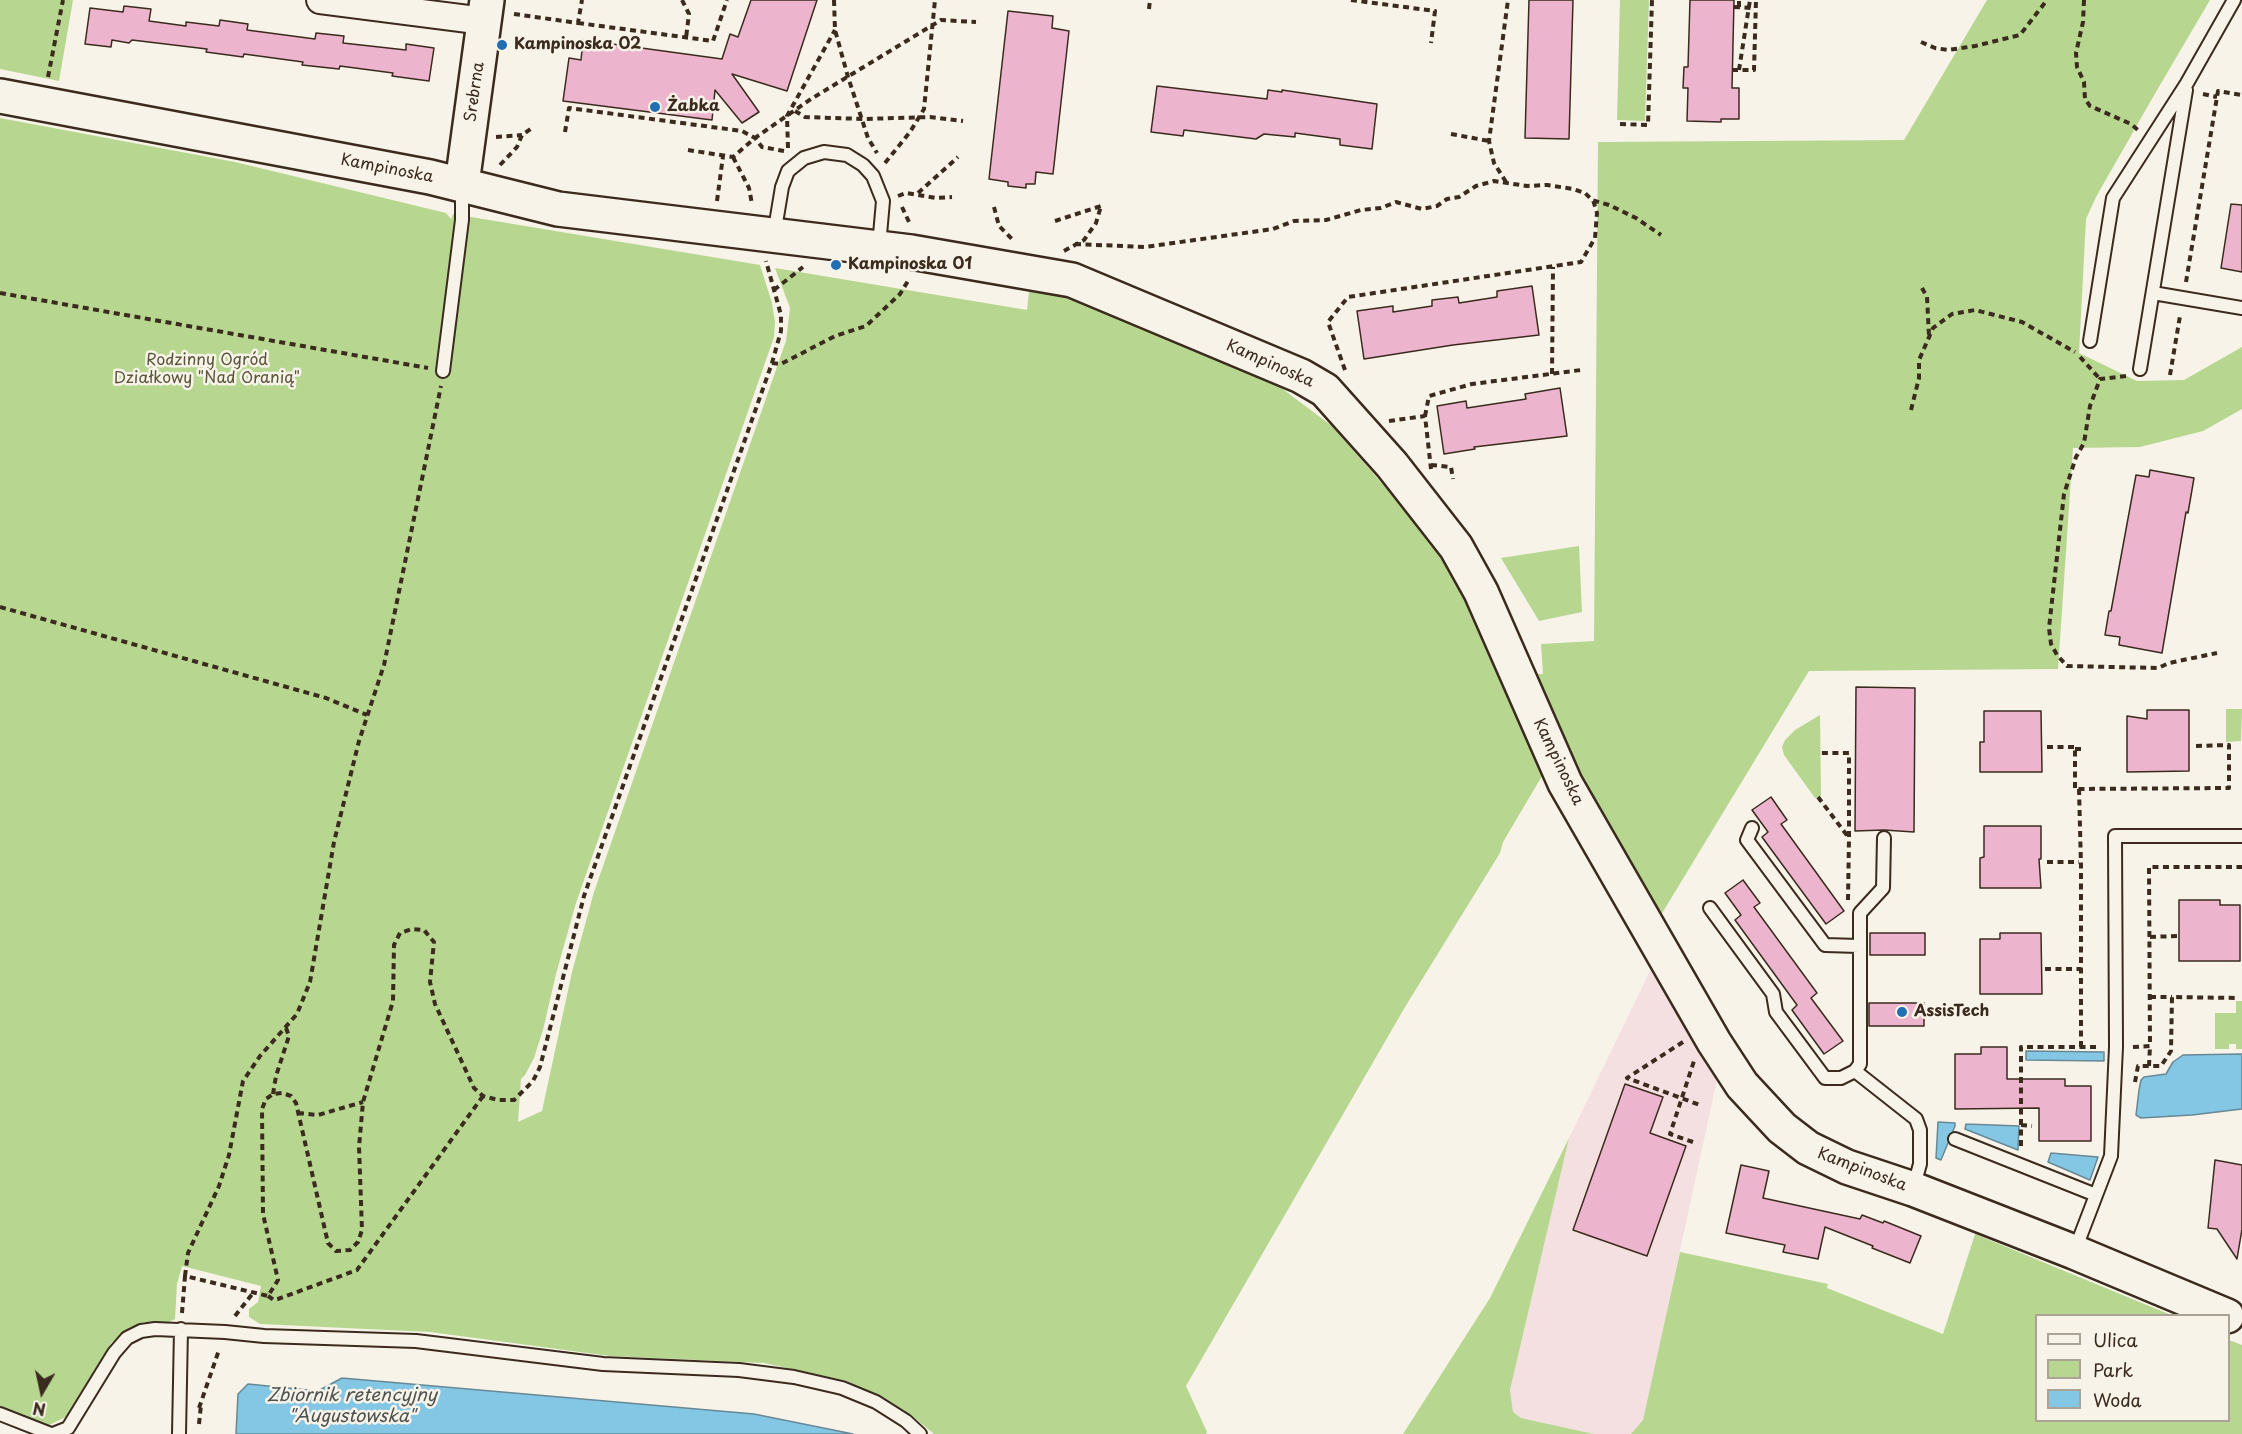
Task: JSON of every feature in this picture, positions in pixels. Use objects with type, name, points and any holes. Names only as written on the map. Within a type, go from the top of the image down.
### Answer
[{"type":"street","points":[[320,0],[493,12]]},
{"type":"street","name":"Srebrna","points":[[475,188],[493,12]]},
{"type":"street","name":"Kampinoska","points":[[0,96],[475,188],[558,209],[879,248],[1072,280],[1301,376],[1325,390],[1392,465],[1455,547],[1481,592],[1565,783],[1714,1042],[1742,1085],[1782,1128],[1808,1148],[1847,1167],[1913,1189],[2223,1314]]},
{"type":"lane","points":[[2090,340],[2113,198],[2187,83],[2234,0]]},
{"type":"lane","points":[[2140,369],[2187,83]]},
{"type":"lane","points":[[766,235],[788,171],[804,159],[824,152],[847,155],[864,165],[873,176],[884,201],[879,248]]},
{"type":"lane","points":[[443,371],[462,220],[475,188]]},
{"type":"lane","points":[[2153,293],[2242,308]]},
{"type":"lane","points":[[1752,828],[1747,840],[1825,945],[1859,946]]},
{"type":"lane","points":[[2074,1252],[2110,1156],[2116,1047],[2115,836],[2242,836]]},
{"type":"lane","points":[[1710,908],[1773,994],[1776,1012],[1825,1078],[1841,1078],[1855,1071],[1860,1064],[1860,913],[1883,888],[1884,838]]},
{"type":"lane","points":[[1855,1071],[1916,1119],[1920,1130],[1920,1164],[1913,1189]]},
{"type":"lane","points":[[1955,1139],[2096,1196]]},
{"type":"lane","points":[[179,1434],[181,1329]]},
{"type":"lane","points":[[0,1414],[52,1434],[68,1428],[114,1353],[127,1338],[148,1330],[181,1329],[264,1336],[416,1341],[603,1364],[739,1370],[794,1377],[842,1388],[876,1402],[906,1421],[920,1434]]},
{"type":"path","points":[[42,105],[63,0]]},
{"type":"path","points":[[578,23],[582,0]]},
{"type":"path","points":[[682,0],[689,14],[686,38]]},
{"type":"path","points":[[493,12],[713,41],[727,0]]},
{"type":"path","points":[[834,0],[836,30],[848,77],[868,138],[874,145]]},
{"type":"path","points":[[883,165],[919,119],[924,109],[935,0]]},
{"type":"path","points":[[1149,9],[1150,0]]},
{"type":"path","points":[[1351,0],[1435,10],[1431,43]]},
{"type":"path","points":[[1506,183],[1494,163],[1489,141],[1508,0]]},
{"type":"path","points":[[1620,124],[1648,125],[1652,0]]},
{"type":"path","points":[[1739,0],[1736,7],[1753,8]]},
{"type":"path","points":[[1732,70],[1754,70],[1753,8],[1750,0]]},
{"type":"path","points":[[1739,70],[1756,0]]},
{"type":"path","points":[[1921,42],[1948,50],[2019,35],[2047,0]]},
{"type":"path","points":[[2084,0],[2083,22],[2076,53],[2077,67],[2084,82],[2085,99],[2090,106],[2131,124],[2150,140]]},
{"type":"path","points":[[688,150],[733,157],[755,138],[787,116],[941,20],[976,22]]},
{"type":"path","points":[[565,132],[569,108],[742,131],[755,138],[762,147],[788,151],[787,116],[836,30]]},
{"type":"path","points":[[2170,375],[2218,91],[2242,95]]},
{"type":"path","points":[[795,111],[805,117],[863,119],[930,117],[963,121]]},
{"type":"path","points":[[475,188],[492,174],[517,147],[522,135],[532,128]]},
{"type":"path","points":[[1451,134],[1489,141]]},
{"type":"path","points":[[494,138],[505,135],[522,135]]},
{"type":"path","points":[[720,181],[723,156]]},
{"type":"path","points":[[268,1296],[278,1280],[263,1214],[262,1109],[266,1100],[282,1093],[291,1096],[296,1103],[328,1243],[336,1251],[350,1250],[358,1242],[362,1230],[359,1147],[363,1102],[393,1001],[394,945],[400,933],[412,929],[424,930],[434,942],[430,982],[435,1004],[474,1088],[483,1096],[498,1100],[514,1100],[533,1081],[540,1067],[584,896],[772,363],[780,331],[781,315],[774,290],[766,235],[749,188],[733,157]]},
{"type":"path","points":[[918,194],[958,157]]},
{"type":"path","points":[[1075,244],[1145,247],[1273,229],[1294,221],[1326,220],[1360,210],[1381,208],[1396,202],[1422,209],[1459,197],[1487,181],[1573,189],[1585,193],[1592,200],[1597,213],[1595,238],[1581,262],[1348,297],[1328,322],[1349,379]]},
{"type":"path","points":[[884,201],[906,193],[936,198],[952,197]]},
{"type":"path","points":[[1592,200],[1609,205],[1636,218],[1661,235]]},
{"type":"path","points":[[1055,221],[1101,206]]},
{"type":"path","points":[[994,207],[999,226],[1018,245]]},
{"type":"path","points":[[774,290],[806,265]]},
{"type":"path","points":[[1552,374],[1553,267]]},
{"type":"path","points":[[772,363],[781,364],[835,336],[866,326],[900,294],[909,279]]},
{"type":"path","points":[[1922,288],[1927,297],[1929,336]]},
{"type":"path","points":[[0,293],[422,367]]},
{"type":"path","points":[[1911,410],[1919,378],[1918,360],[1933,328],[1952,314],[1975,310],[2022,322],[2076,353],[2100,379]]},
{"type":"path","points":[[2100,379],[2127,376],[2140,369]]},
{"type":"path","points":[[1432,475],[1425,416],[1429,396],[1472,384],[1581,370]]},
{"type":"path","points":[[181,1329],[188,1253],[219,1186],[229,1155],[243,1082],[260,1056],[297,1014],[310,982],[334,842],[367,715],[384,665],[443,371]]},
{"type":"path","points":[[2100,379],[2090,406],[2084,443],[2076,457],[2064,494],[2049,628],[2051,644],[2067,666],[2158,668],[2169,663],[2217,653]]},
{"type":"path","points":[[1388,428],[1383,422],[1425,416]]},
{"type":"path","points":[[1431,465],[1451,467],[1453,479]]},
{"type":"path","points":[[0,607],[326,698],[367,715]]},
{"type":"path","points":[[2075,749],[2075,789],[2229,788],[2232,748],[2229,745],[2195,746]]},
{"type":"path","points":[[2047,747],[2085,749]]},
{"type":"path","points":[[1818,797],[1849,838],[1849,753],[1821,753]]},
{"type":"path","points":[[2079,789],[2081,1047]]},
{"type":"path","points":[[2047,862],[2079,862]]},
{"type":"path","points":[[2150,937],[2176,936]]},
{"type":"path","points":[[2045,969],[2081,969]]},
{"type":"path","points":[[2150,997],[2237,998]]},
{"type":"path","points":[[2161,1066],[2171,1051],[2172,998]]},
{"type":"path","points":[[273,1095],[276,1076],[289,1036],[286,1028]]},
{"type":"path","points":[[1689,1038],[1627,1078],[1700,1106]]},
{"type":"path","points":[[2149,1066],[2150,1047]]},
{"type":"path","points":[[1693,1142],[1670,1134],[1698,1052]]},
{"type":"path","points":[[185,1276],[268,1296],[274,1300],[357,1270],[483,1096]]},
{"type":"path","points":[[2014,1098],[2022,1098]]},
{"type":"path","points":[[298,1113],[318,1115],[363,1102]]},
{"type":"path","points":[[2021,1125],[2032,1126]]},
{"type":"path","points":[[193,1423],[225,1332],[253,1293]]},
{"type":"path","points":[[199,1434],[201,1401]]},
{"type":"shaded area","points":[[1651,969],[1718,1075],[1643,1421],[1631,1434],[1594,1434],[1521,1418],[1513,1412],[1510,1390],[1569,1138]]},
{"type":"green space","points":[[0,0],[73,0],[59,81],[0,69]]},
{"type":"green space","points":[[1620,0],[1649,0],[1645,121],[1617,120]]},
{"type":"green space","points":[[1987,0],[2210,0],[2096,197],[2086,219],[2079,353],[2137,381],[2184,380],[2242,347],[2242,409],[2203,431],[2140,447],[2073,448],[2058,669],[1809,671],[1661,915],[1584,788],[1533,674],[1543,674],[1541,644],[1594,641],[1598,142],[1904,140]]},
{"type":"green space","name":"Rodzinny Ogród Działkowy \"Nad Oranią\"","points":[[0,118],[235,162],[446,213],[451,219],[453,214],[760,265],[772,303],[775,322],[774,337],[576,903],[543,1030],[534,1058],[521,1079],[518,1122],[542,1111],[572,972],[594,892],[786,341],[790,308],[775,268],[1027,310],[1029,292],[1057,294],[1217,357],[1280,387],[1332,426],[1441,551],[1469,605],[1542,776],[1503,842],[1500,853],[1405,1007],[1186,1386],[1206,1434],[934,1434],[916,1419],[847,1381],[764,1363],[610,1356],[430,1332],[260,1324],[249,1317],[249,1309],[258,1302],[261,1286],[182,1266],[177,1284],[175,1319],[169,1322],[144,1322],[129,1328],[111,1343],[66,1417],[49,1425],[0,1407]]},
{"type":"green space","points":[[1579,546],[1582,612],[1539,621],[1501,558]]},
{"type":"green space","points":[[2226,709],[2242,709],[2241,741],[2226,742]]},
{"type":"green space","points":[[1820,715],[1821,796],[1815,798],[1784,755],[1782,747],[1785,740],[1795,730]]},
{"type":"green space","points":[[2236,1001],[2242,1001],[2242,1049],[2236,1049],[2236,1044],[2229,1044],[2229,1049],[2215,1049],[2215,1013],[2236,1013]]},
{"type":"green space","points":[[1569,1138],[1510,1390],[1513,1412],[1521,1418],[1594,1434],[1403,1434],[1490,1298]]},
{"type":"green space","points":[[1975,1234],[2169,1314],[2035,1314],[2035,1422],[2230,1422],[2230,1340],[2242,1345],[2242,1434],[1631,1434],[1643,1420],[1680,1252],[1828,1284],[1827,1288],[1943,1334]]},
{"type":"water","points":[[2026,1051],[2104,1052],[2104,1061],[2026,1060]]},
{"type":"water","points":[[2242,1054],[2242,1109],[2141,1118],[2136,1115],[2141,1080],[2144,1077],[2166,1074],[2173,1062],[2183,1055]]},
{"type":"water","points":[[1938,1122],[1955,1123],[1941,1160],[1936,1158]]},
{"type":"water","points":[[1966,1124],[2019,1126],[2018,1150],[1965,1129]]},
{"type":"water","points":[[2051,1153],[2098,1157],[2090,1180],[2048,1162]]},
{"type":"water","name":"Zbiornik retencyjny \"Augustowska\"","points":[[342,1378],[754,1414],[853,1434],[236,1434],[238,1394],[248,1384],[318,1391]]},
{"type":"building","points":[[751,0],[817,0],[787,91],[732,74],[759,112],[742,123],[715,90],[712,120],[563,101],[569,58],[581,60],[583,40],[722,59],[730,34],[738,37]]},
{"type":"building","points":[[1529,0],[1573,0],[1569,139],[1525,138]]},
{"type":"building","points":[[1690,0],[1734,0],[1732,88],[1739,88],[1739,119],[1721,119],[1721,122],[1687,121],[1688,88],[1683,88],[1684,67],[1688,67]]},
{"type":"building","points":[[124,6],[151,9],[149,21],[186,26],[186,22],[219,26],[220,20],[248,24],[247,30],[315,39],[316,33],[344,36],[343,43],[406,50],[406,44],[434,48],[429,81],[392,76],[393,73],[340,66],[339,69],[302,65],[303,62],[244,54],[243,57],[206,52],[207,49],[132,40],[129,43],[112,40],[111,47],[85,44],[90,8],[123,12]]},
{"type":"building","points":[[1008,11],[1053,16],[1052,28],[1069,31],[1053,174],[1036,172],[1035,184],[1026,184],[1026,188],[1008,186],[1008,182],[989,179]]},
{"type":"building","points":[[1157,86],[1267,99],[1268,90],[1282,92],[1282,90],[1377,104],[1372,149],[1340,145],[1340,139],[1295,133],[1295,137],[1264,134],[1256,139],[1184,130],[1183,136],[1151,132]]},
{"type":"building","points":[[2231,204],[2242,205],[2242,272],[2221,268]]},
{"type":"building","points":[[1532,286],[1539,335],[1364,359],[1357,311],[1393,306],[1393,312],[1432,306],[1432,300],[1458,297],[1459,303],[1497,297],[1497,291]]},
{"type":"building","points":[[1560,388],[1567,436],[1474,447],[1475,449],[1444,454],[1437,406],[1466,401],[1467,408],[1526,399],[1525,394]]},
{"type":"building","points":[[2150,470],[2194,478],[2162,653],[2119,645],[2120,637],[2105,635],[2136,475],[2149,477]]},
{"type":"building","points":[[1856,687],[1915,688],[1914,832],[1855,831]]},
{"type":"building","points":[[2147,710],[2189,710],[2189,771],[2127,772],[2127,716],[2147,719]]},
{"type":"building","points":[[1984,711],[2041,711],[2042,772],[1980,772],[1980,742],[1984,742]]},
{"type":"building","points":[[1771,797],[1787,820],[1781,824],[1844,911],[1826,924],[1762,837],[1768,832],[1752,810]]},
{"type":"building","points":[[1984,826],[2041,826],[2041,859],[2039,859],[2041,888],[1980,888],[1980,858],[1984,857]]},
{"type":"building","points":[[1743,880],[1760,903],[1754,907],[1817,993],[1811,998],[1843,1041],[1824,1054],[1792,1010],[1797,1005],[1735,920],[1741,915],[1725,893]]},
{"type":"building","points":[[2179,900],[2220,900],[2220,905],[2240,905],[2240,961],[2179,961]]},
{"type":"building","points":[[1870,933],[1925,933],[1925,955],[1870,955]]},
{"type":"building","points":[[2000,933],[2041,933],[2042,994],[1980,994],[1980,939],[2000,939]]},
{"type":"building","points":[[1869,1003],[1924,1003],[1924,1026],[1869,1026]]},
{"type":"building","points":[[1981,1047],[2007,1047],[2007,1079],[2065,1079],[2065,1086],[2091,1086],[2091,1141],[2039,1141],[2039,1108],[1955,1109],[1955,1054],[1981,1054]]},
{"type":"building","points":[[1625,1084],[1663,1097],[1650,1133],[1686,1146],[1647,1256],[1573,1230]]},
{"type":"building","points":[[2215,1160],[2242,1165],[2242,1229],[2237,1259],[2217,1229],[2208,1228]]},
{"type":"building","points":[[1741,1165],[1769,1171],[1763,1198],[1860,1219],[1862,1215],[1921,1236],[1910,1263],[1825,1227],[1818,1259],[1783,1252],[1785,1245],[1726,1233]]},
{"type":"place","name":"Kampinoska 02","points":[[502,45]]},
{"type":"place","name":"Żabka","points":[[655,107]]},
{"type":"place","name":"Kampinoska 01","points":[[836,265]]},
{"type":"place","name":"AssisTech","points":[[1902,1012]]}]
